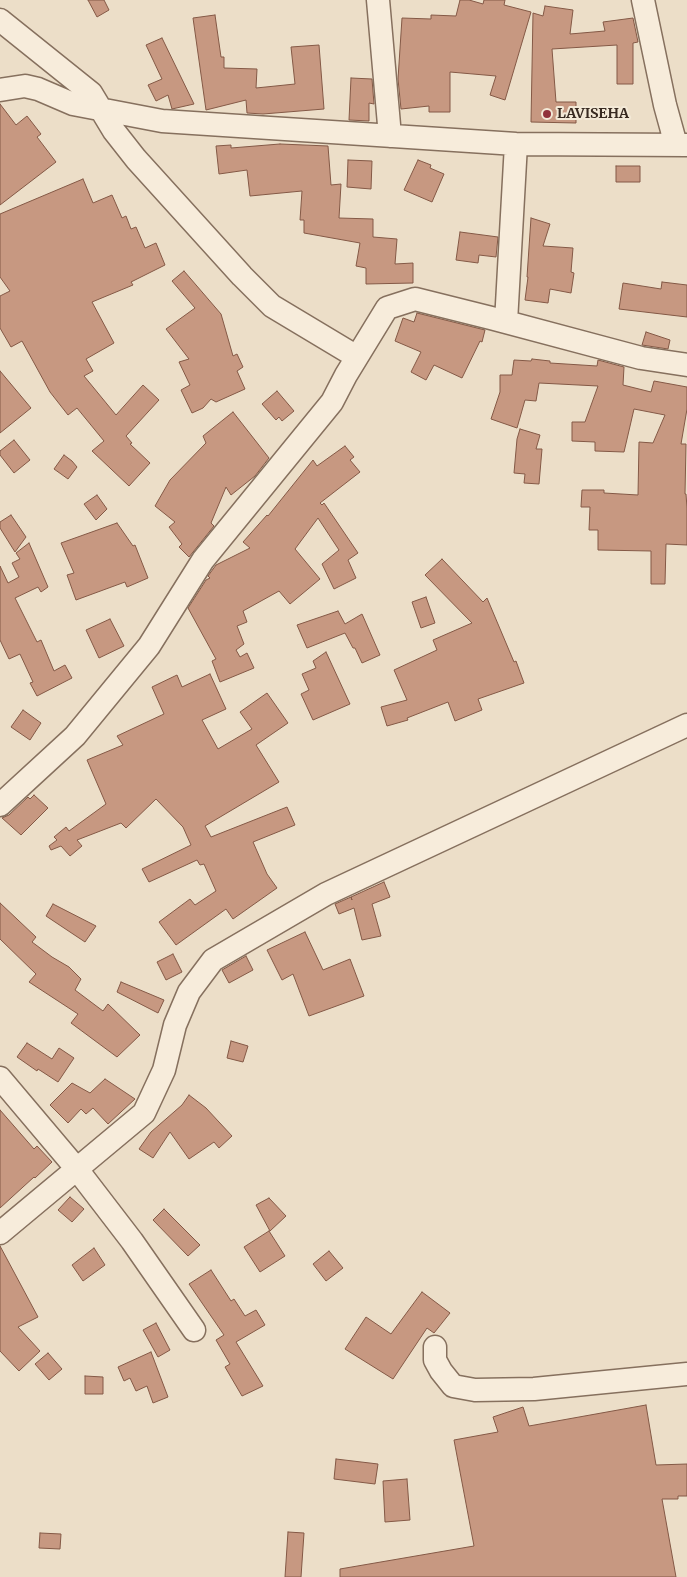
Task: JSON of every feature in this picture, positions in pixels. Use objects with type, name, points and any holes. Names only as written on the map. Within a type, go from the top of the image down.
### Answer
[{"type":"street","points":[[378,0],[390,136]]},
{"type":"street","points":[[0,90],[25,86],[38,89],[73,104],[162,121],[516,144],[682,145],[665,105],[643,0]]},
{"type":"street","points":[[0,20],[91,93],[114,131],[136,159],[242,276],[272,306],[357,357]]},
{"type":"street","points":[[506,322],[516,144]]},
{"type":"street","points":[[0,806],[75,736],[149,646],[203,560],[332,402],[346,375],[387,308],[415,299],[641,358],[687,365]]},
{"type":"street","points":[[0,1233],[144,1113],[164,1070],[175,1025],[189,992],[214,960],[326,894],[687,725]]},
{"type":"street","points":[[0,1078],[76,1168],[132,1241],[194,1330]]},
{"type":"street","points":[[435,1347],[435,1360],[441,1371],[454,1386],[475,1390],[534,1389],[687,1374]]},
{"type":"building","points":[[88,0],[104,0],[109,10],[97,17]]},
{"type":"building","points":[[460,0],[469,0],[483,4],[484,0],[505,0],[504,5],[531,12],[505,100],[490,95],[496,76],[450,72],[450,112],[429,112],[429,106],[401,109],[398,79],[402,18],[431,19],[431,15],[456,16]]},
{"type":"building","points":[[545,6],[573,10],[570,34],[605,31],[603,22],[633,18],[638,42],[633,43],[633,84],[617,84],[617,45],[552,49],[556,102],[576,102],[576,123],[531,122],[533,13],[543,16]]},
{"type":"building","points":[[215,15],[221,57],[224,57],[224,68],[257,69],[256,88],[295,84],[291,47],[319,45],[324,109],[263,114],[247,113],[246,100],[206,110],[193,18]]},
{"type":"building","points":[[162,38],[194,104],[172,109],[168,95],[156,101],[148,85],[162,79],[146,45]]},
{"type":"building","points":[[351,78],[372,79],[374,104],[369,103],[369,121],[349,120]]},
{"type":"building","points":[[0,104],[16,125],[27,116],[41,134],[37,137],[56,162],[0,205]]},
{"type":"building","points":[[280,144],[328,146],[331,185],[341,184],[339,218],[373,219],[373,237],[397,239],[395,264],[413,263],[413,283],[366,284],[366,268],[356,266],[360,243],[304,233],[304,220],[300,220],[302,191],[250,196],[247,170],[219,174],[216,146],[231,145],[231,148]]},
{"type":"building","points":[[348,160],[372,161],[371,189],[347,187]]},
{"type":"building","points":[[418,160],[431,165],[430,168],[444,174],[432,202],[404,190]]},
{"type":"building","points":[[616,166],[640,166],[640,182],[616,182]]},
{"type":"building","points":[[83,179],[93,203],[112,195],[122,218],[126,216],[131,229],[136,227],[145,248],[156,243],[165,265],[131,282],[133,285],[92,302],[114,343],[86,359],[93,371],[84,376],[116,415],[143,385],[159,400],[126,436],[132,443],[130,444],[150,463],[129,486],[92,451],[104,441],[77,408],[68,415],[50,392],[22,341],[11,347],[0,328],[0,296],[10,291],[0,277],[0,214]]},
{"type":"building","points":[[531,218],[550,224],[543,246],[573,248],[571,272],[574,273],[571,293],[550,289],[548,303],[525,300]]},
{"type":"building","points":[[460,232],[498,237],[496,257],[479,255],[478,263],[456,260]]},
{"type":"building","points":[[184,271],[221,314],[233,356],[237,354],[243,367],[237,371],[245,389],[216,402],[211,399],[203,408],[192,413],[181,390],[190,385],[179,362],[189,359],[166,329],[195,308],[172,281]]},
{"type":"building","points":[[662,282],[687,285],[687,317],[619,309],[623,283],[661,289]]},
{"type":"building","points":[[417,313],[485,330],[482,342],[480,341],[462,378],[434,365],[426,380],[411,372],[421,352],[395,341],[403,318],[414,322]]},
{"type":"building","points":[[646,332],[670,340],[668,349],[642,345]]},
{"type":"building","points":[[532,359],[550,361],[550,363],[597,366],[598,360],[624,367],[623,385],[651,392],[654,381],[687,387],[687,409],[681,444],[686,444],[687,545],[666,544],[665,584],[651,584],[651,551],[598,550],[598,530],[589,530],[590,507],[581,507],[582,490],[604,490],[604,493],[638,495],[639,442],[653,443],[665,415],[634,409],[624,452],[595,451],[595,442],[572,441],[572,422],[585,422],[598,386],[539,383],[536,401],[525,400],[517,428],[491,419],[500,392],[500,375],[512,375],[514,360],[531,361]]},
{"type":"building","points":[[0,371],[31,408],[0,433]]},
{"type":"building","points":[[277,391],[294,411],[282,421],[279,417],[276,420],[262,404]]},
{"type":"building","points":[[233,412],[269,458],[255,476],[231,495],[226,487],[211,523],[214,526],[189,557],[179,547],[182,544],[169,527],[175,522],[155,506],[170,480],[206,443],[203,436]]},
{"type":"building","points":[[520,429],[540,435],[536,449],[542,449],[539,484],[524,483],[525,474],[514,473],[517,439]]},
{"type":"building","points":[[14,440],[30,460],[14,473],[0,455],[0,451]]},
{"type":"building","points":[[345,446],[354,457],[350,460],[360,472],[320,503],[322,505],[324,503],[358,553],[348,560],[356,578],[334,589],[322,564],[339,550],[318,518],[295,549],[320,579],[290,604],[279,591],[243,611],[247,622],[237,626],[244,644],[236,650],[240,657],[247,653],[254,668],[220,682],[212,661],[216,659],[188,608],[206,580],[210,578],[208,576],[216,565],[250,548],[243,542],[268,516],[313,460],[317,466]]},
{"type":"building","points":[[64,455],[77,467],[68,479],[54,469]]},
{"type":"building","points":[[97,495],[107,509],[96,520],[84,504]]},
{"type":"building","points":[[11,515],[26,537],[15,552],[0,528],[0,522]]},
{"type":"building","points":[[117,523],[133,546],[135,545],[148,578],[127,587],[125,582],[76,600],[67,575],[74,573],[61,543]]},
{"type":"building","points":[[29,543],[48,587],[41,592],[38,587],[15,598],[37,642],[41,640],[54,671],[65,665],[72,678],[37,696],[30,683],[33,682],[20,654],[9,659],[0,640],[0,566],[8,583],[19,577],[12,563],[20,559],[16,553]]},
{"type":"building","points":[[442,559],[483,602],[487,598],[524,683],[478,699],[482,710],[455,721],[448,702],[407,718],[408,720],[387,726],[381,707],[407,700],[394,670],[437,650],[433,640],[472,623],[425,575]]},
{"type":"building","points":[[426,597],[435,623],[421,628],[412,602]]},
{"type":"building","points":[[338,611],[345,624],[362,614],[380,655],[362,663],[345,633],[307,648],[297,625]]},
{"type":"building","points":[[110,619],[124,646],[99,658],[86,630]]},
{"type":"building","points":[[326,652],[350,704],[313,720],[301,694],[309,690],[302,674],[316,668],[313,661]]},
{"type":"building","points":[[210,674],[226,709],[202,720],[218,749],[252,729],[240,712],[267,693],[288,723],[256,745],[279,782],[205,826],[211,837],[287,807],[295,825],[253,842],[267,874],[277,888],[233,919],[226,909],[176,945],[159,922],[190,899],[195,905],[216,891],[204,864],[200,865],[197,860],[149,882],[142,869],[191,845],[183,827],[156,799],[126,828],[121,823],[77,840],[82,846],[70,856],[61,846],[51,850],[49,846],[57,840],[54,837],[66,827],[69,831],[106,804],[87,760],[123,745],[117,736],[164,714],[152,687],[177,675],[182,687]]},
{"type":"building","points":[[23,710],[41,723],[30,740],[11,727]]},
{"type":"building","points":[[34,795],[48,808],[21,835],[2,818],[9,815],[28,797],[30,799]]},
{"type":"building","points":[[384,882],[390,897],[372,904],[381,936],[362,940],[354,908],[339,914],[335,904]]},
{"type":"building","points":[[0,903],[36,937],[32,942],[69,967],[81,979],[75,990],[103,1011],[108,1004],[140,1035],[117,1057],[71,1023],[78,1014],[29,982],[36,974],[0,939]]},
{"type":"building","points":[[53,904],[96,926],[85,942],[46,916]]},
{"type":"building","points":[[305,932],[323,970],[350,959],[364,996],[309,1016],[293,974],[282,980],[267,950]]},
{"type":"building","points":[[173,954],[182,972],[166,980],[157,962]]},
{"type":"building","points":[[246,956],[253,970],[229,983],[222,970]]},
{"type":"building","points":[[121,982],[164,1000],[158,1013],[117,992]]},
{"type":"building","points":[[231,1041],[248,1046],[243,1062],[227,1058]]},
{"type":"building","points":[[27,1043],[52,1059],[59,1048],[74,1058],[58,1082],[38,1069],[37,1071],[17,1057]]},
{"type":"building","points":[[105,1079],[135,1099],[108,1124],[93,1108],[86,1114],[81,1109],[68,1123],[50,1105],[72,1083],[90,1093]]},
{"type":"building","points":[[189,1095],[206,1108],[232,1136],[219,1148],[214,1142],[189,1159],[170,1132],[153,1158],[139,1149],[151,1132],[182,1105]]},
{"type":"building","points":[[0,1110],[34,1149],[37,1146],[52,1162],[0,1208]]},
{"type":"building","points":[[70,1197],[84,1209],[72,1222],[58,1210]]},
{"type":"building","points":[[269,1198],[286,1216],[270,1231],[256,1205]]},
{"type":"building","points":[[164,1209],[200,1245],[188,1256],[153,1220]]},
{"type":"building","points":[[269,1231],[285,1256],[260,1272],[244,1247]]},
{"type":"building","points":[[0,1246],[38,1317],[18,1327],[40,1351],[19,1371],[0,1351]]},
{"type":"building","points":[[94,1248],[105,1265],[83,1281],[72,1265]]},
{"type":"building","points":[[329,1251],[343,1268],[326,1281],[313,1264]]},
{"type":"building","points":[[211,1270],[231,1301],[234,1299],[245,1316],[256,1310],[265,1325],[236,1342],[263,1386],[242,1396],[225,1367],[230,1364],[216,1340],[224,1335],[189,1284]]},
{"type":"building","points":[[422,1292],[450,1313],[434,1333],[427,1328],[393,1379],[345,1349],[366,1317],[391,1334]]},
{"type":"building","points":[[156,1323],[170,1350],[158,1357],[143,1330]]},
{"type":"building","points":[[151,1352],[168,1397],[153,1403],[147,1386],[136,1391],[130,1378],[124,1381],[118,1367]]},
{"type":"building","points":[[48,1353],[62,1369],[49,1380],[35,1364]]},
{"type":"building","points":[[85,1376],[103,1377],[103,1394],[85,1394]]},
{"type":"building","points":[[646,1405],[656,1465],[687,1464],[687,1496],[678,1496],[678,1499],[662,1499],[676,1577],[340,1577],[340,1569],[474,1546],[454,1440],[498,1432],[493,1417],[523,1407],[529,1426]]},
{"type":"building","points":[[336,1459],[378,1464],[375,1484],[334,1479]]},
{"type":"building","points":[[407,1479],[410,1520],[385,1522],[383,1481]]},
{"type":"building","points":[[288,1532],[304,1533],[301,1577],[285,1577]]},
{"type":"building","points":[[40,1533],[61,1534],[60,1549],[39,1548]]},
{"type":"place","name":"LAVISEHA","points":[[547,114]]}]
